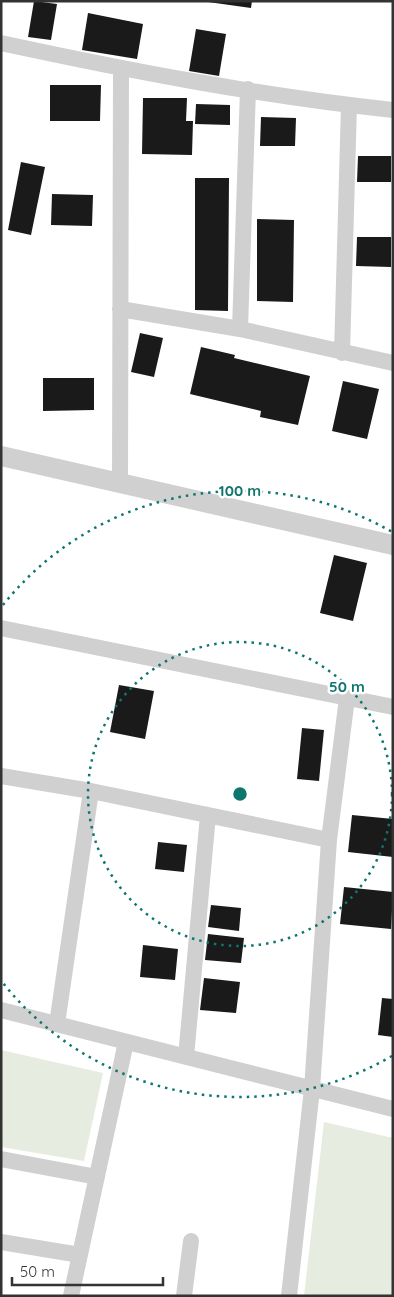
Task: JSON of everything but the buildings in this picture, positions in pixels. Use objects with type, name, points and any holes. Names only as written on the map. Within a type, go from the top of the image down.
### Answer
[{"type":"street","points":[[1,43],[121,68],[349,105],[393,110]]},
{"type":"street","points":[[120,484],[121,68]]},
{"type":"street","points":[[240,329],[248,89]]},
{"type":"street","points":[[342,353],[349,105]]},
{"type":"street","points":[[120,309],[240,329],[393,363]]},
{"type":"street","points":[[1,456],[393,545]]},
{"type":"street","points":[[1,628],[393,707]]},
{"type":"street","points":[[289,1296],[312,1089],[329,840],[347,698]]},
{"type":"street","points":[[1,776],[91,791],[329,840]]},
{"type":"street","points":[[57,1024],[91,791]]},
{"type":"street","points":[[186,1057],[208,815]]},
{"type":"street","points":[[1,1010],[393,1109]]},
{"type":"street","points":[[71,1296],[126,1042]]},
{"type":"street","points":[[1,1159],[97,1177]]},
{"type":"street","points":[[184,1296],[191,1241]]},
{"type":"street","points":[[1,1242],[80,1255]]},
{"type":"shaded area","points":[[1,1050],[103,1073],[84,1161],[1,1147]]},
{"type":"shaded area","points":[[324,1122],[393,1138],[393,1296],[304,1296]]}]
